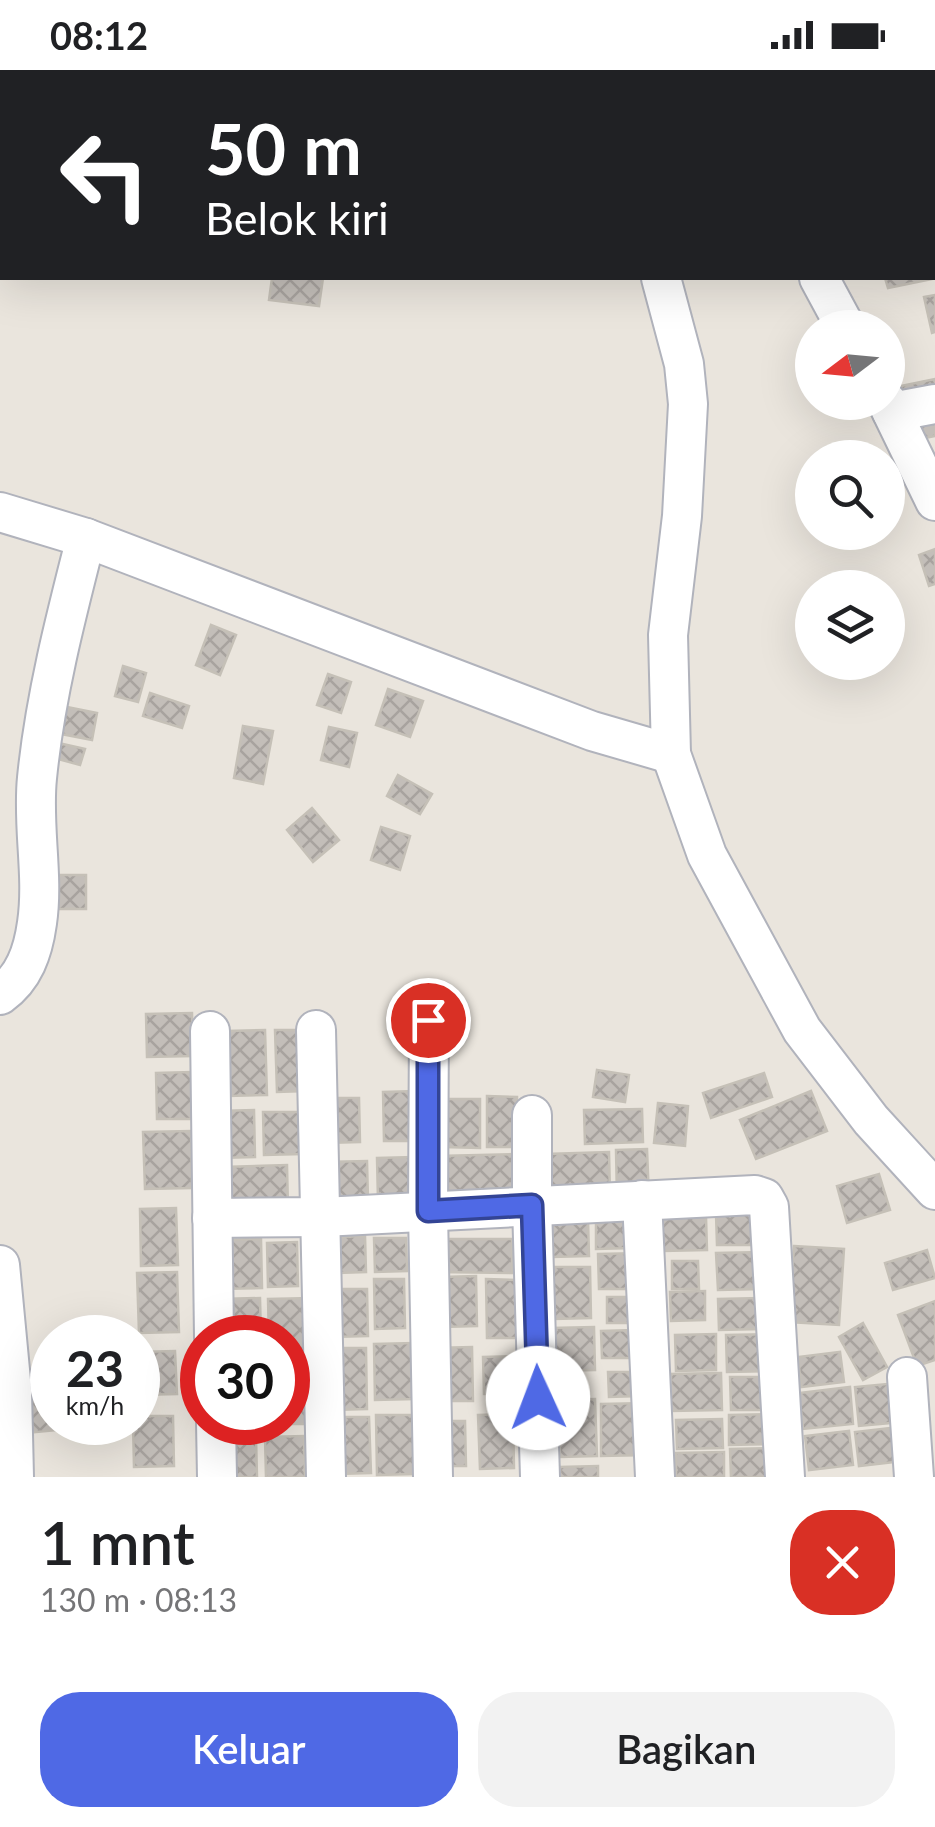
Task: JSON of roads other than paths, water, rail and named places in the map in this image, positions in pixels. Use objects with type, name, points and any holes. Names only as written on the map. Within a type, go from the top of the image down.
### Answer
[{"type":"street","points":[[662,280],[684,364],[688,404],[682,516],[668,635],[671,754],[707,856],[794,1017],[871,1120],[935,1190]]},
{"type":"street","points":[[820,280],[836,310]]},
{"type":"street","points":[[905,406],[935,404]]},
{"type":"street","points":[[896,420],[935,501]]},
{"type":"street","points":[[0,512],[86,538],[592,731],[671,754]]},
{"type":"street","points":[[0,995],[24,971],[38,922],[36,781],[65,618],[86,538]]},
{"type":"street","points":[[428,1020],[433,1477]]},
{"type":"street","points":[[316,1030],[326,1477]]},
{"type":"street","points":[[210,1031],[214,1315]]},
{"type":"street","points":[[532,1115],[540,1477]]},
{"type":"street","points":[[212,1218],[322,1217],[754,1195],[764,1198],[785,1477]]},
{"type":"street","points":[[642,1200],[655,1477]]},
{"type":"street","points":[[0,1266],[14,1477]]},
{"type":"street","points":[[906,1377],[914,1477]]},
{"type":"street","points":[[216,1445],[217,1477]]}]
